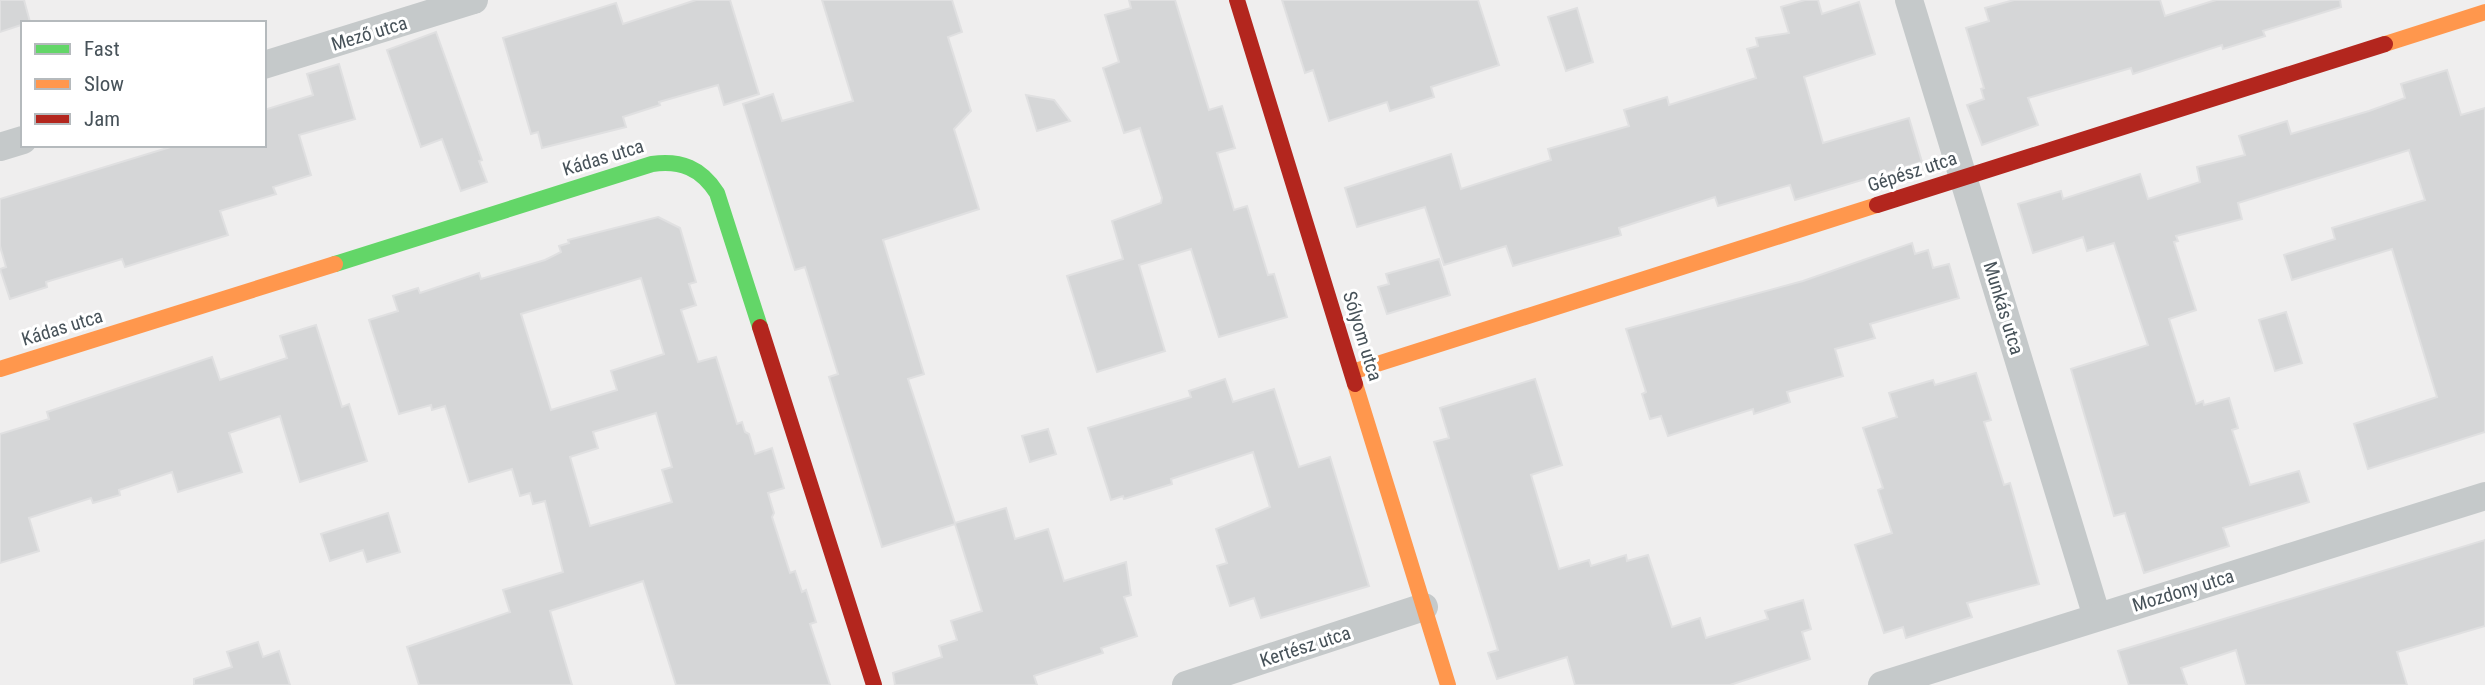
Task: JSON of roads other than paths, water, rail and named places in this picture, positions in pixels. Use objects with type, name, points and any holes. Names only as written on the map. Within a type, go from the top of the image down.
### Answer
[{"type":"street","name":"Mező utca","points":[[266,64],[474,0]]},
{"type":"street","name":"Sólyom utca","points":[[1237,0],[1448,685]]},
{"type":"street","name":"Munkás utca","points":[[1909,0],[2097,617]]},
{"type":"street","name":"Gépész utca","points":[[1352,372],[2482,13]]},
{"type":"street","points":[[0,148],[21,141]]},
{"type":"street","name":"Kádas utca","points":[[0,369],[652,164],[687,164],[709,180],[717,193],[874,685]]},
{"type":"street","name":"Mozdony utca","points":[[1882,685],[2485,496]]},
{"type":"street","name":"Kertész utca","points":[[1186,685],[1424,607]]}]
